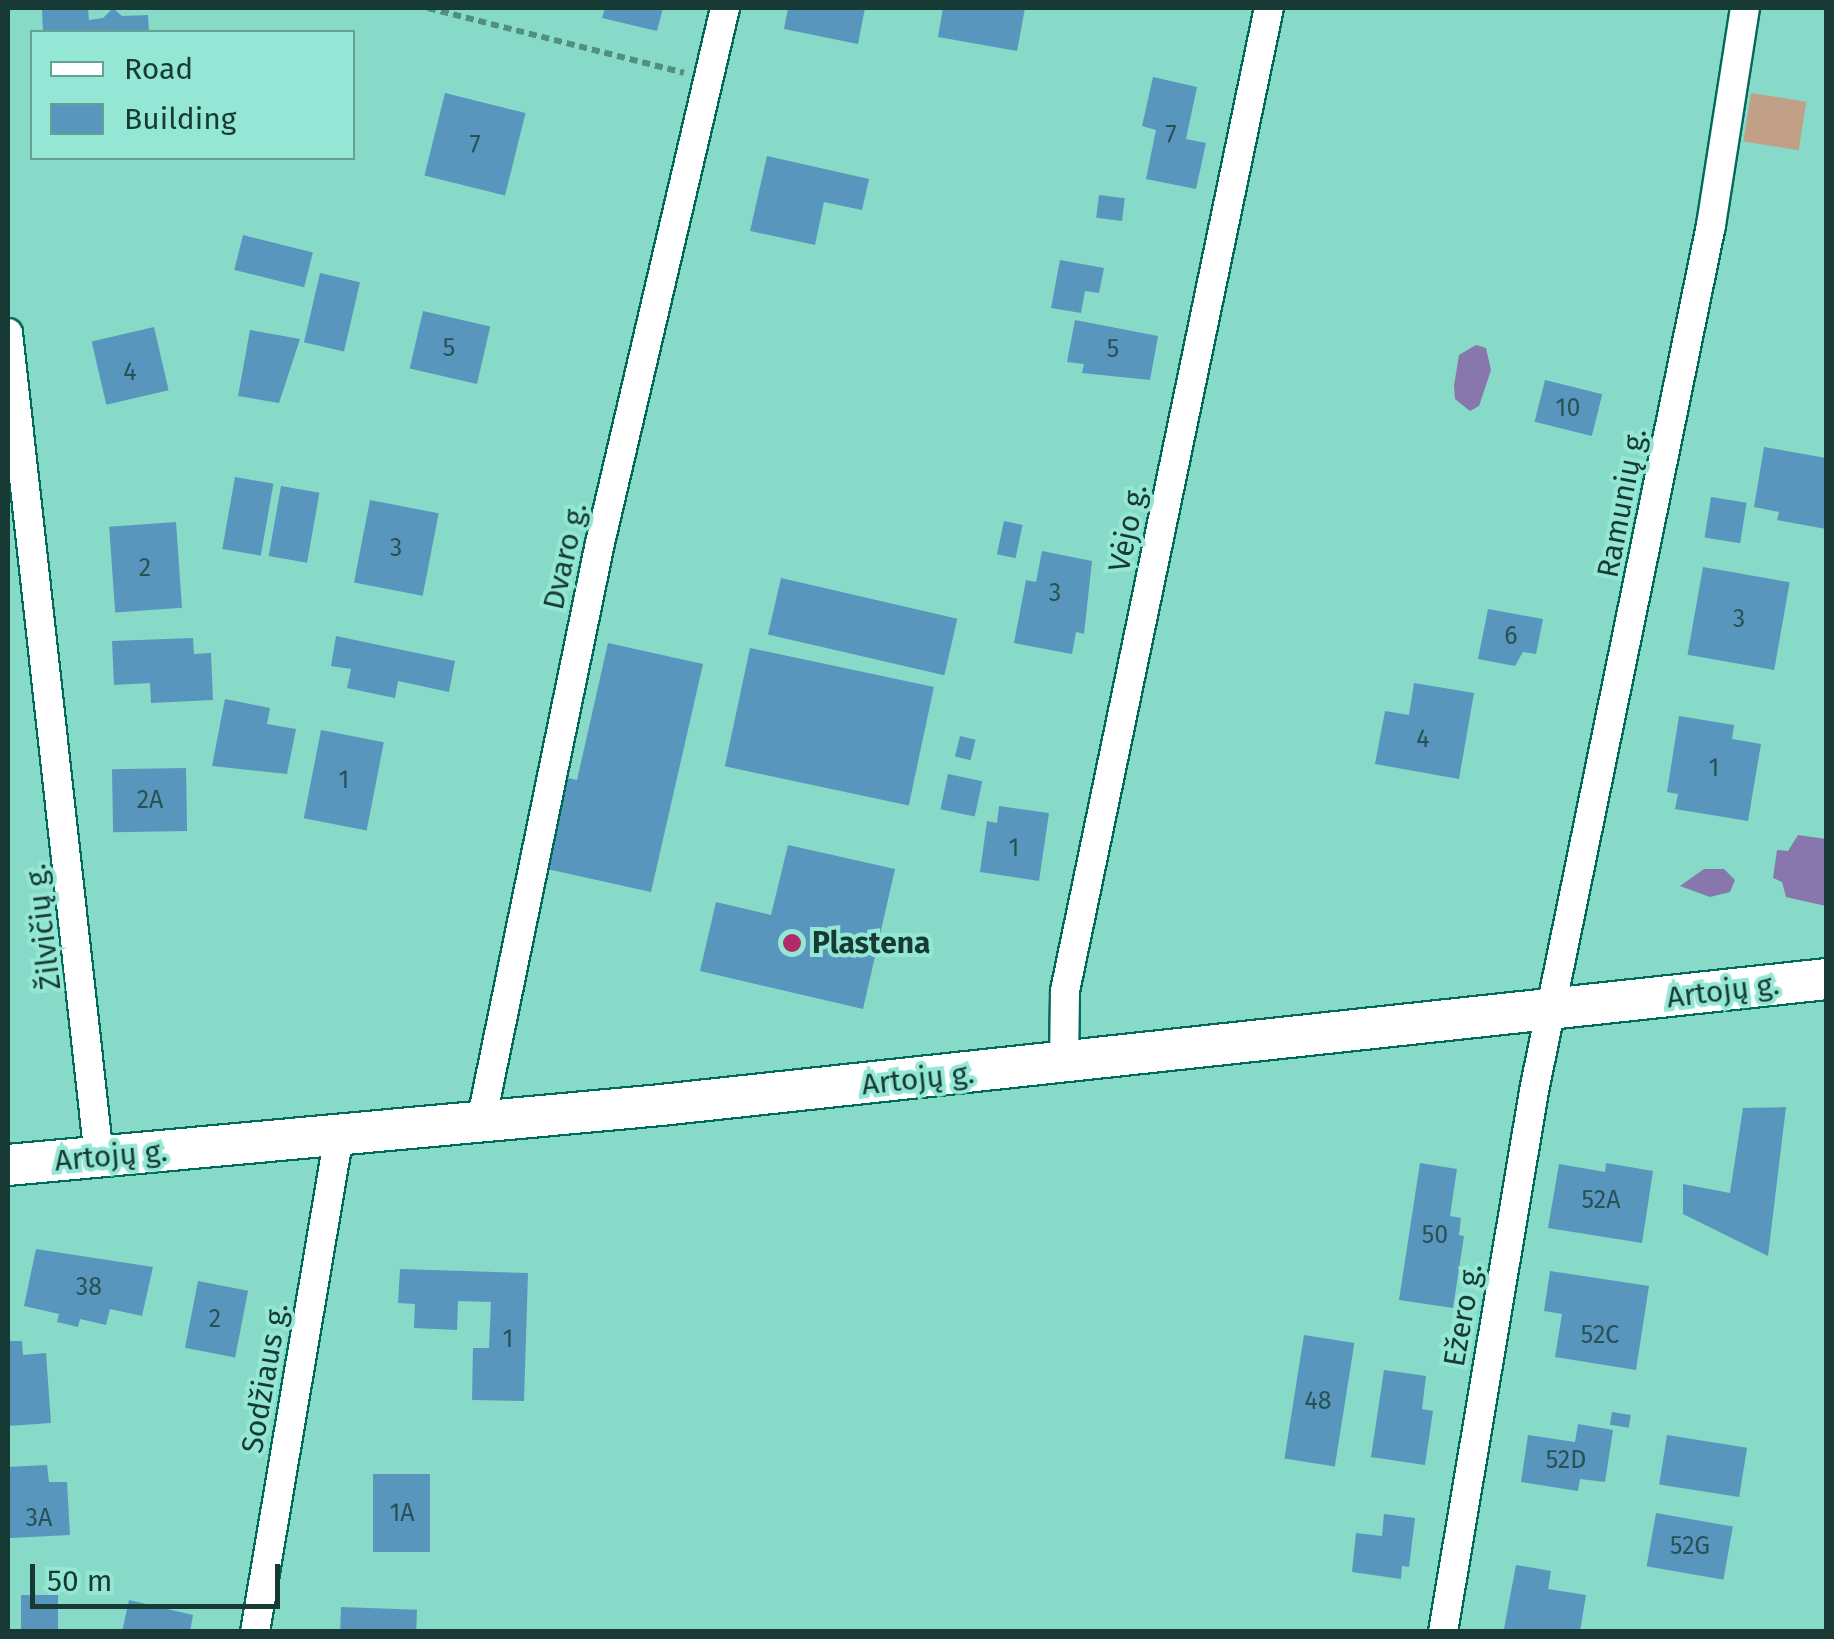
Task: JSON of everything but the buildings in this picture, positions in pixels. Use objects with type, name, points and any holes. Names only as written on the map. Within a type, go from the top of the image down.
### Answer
[{"type":"main road","name":"Artojų g.","points":[[8,1165],[1064,1064],[1826,979]]},
{"type":"street","name":"Dvaro g.","points":[[481,1122],[596,562],[725,8]]},
{"type":"street","name":"Vėjo g.","points":[[1064,1064],[1065,991],[1269,8]]},
{"type":"street","name":"Ramunių g.","points":[[1554,1010],[1711,225],[1745,8]]},
{"type":"street","name":"Žilvičių g.","points":[[8,333],[99,1157]]},
{"type":"street","name":"Ežero g.","points":[[1443,1632],[1534,1091],[1554,1010]]},
{"type":"street","name":"Sodžiaus g.","points":[[255,1632],[338,1135]]},
{"type":"path","points":[[428,8],[708,79]]},
{"type":"shaded area","points":[[1751,93],[1806,102],[1799,150],[1743,141]]},
{"type":"shaded area","points":[[1476,345],[1486,348],[1491,370],[1479,406],[1470,411],[1455,399],[1454,386],[1459,355]]},
{"type":"shaded area","points":[[1798,835],[1826,839],[1826,906],[1786,897],[1782,882],[1773,878],[1777,850],[1788,851]]},
{"type":"shaded area","points":[[1704,869],[1724,869],[1735,880],[1730,892],[1710,897],[1680,886]]},
{"type":"place","name":"Plastena","points":[[792,943]]}]
